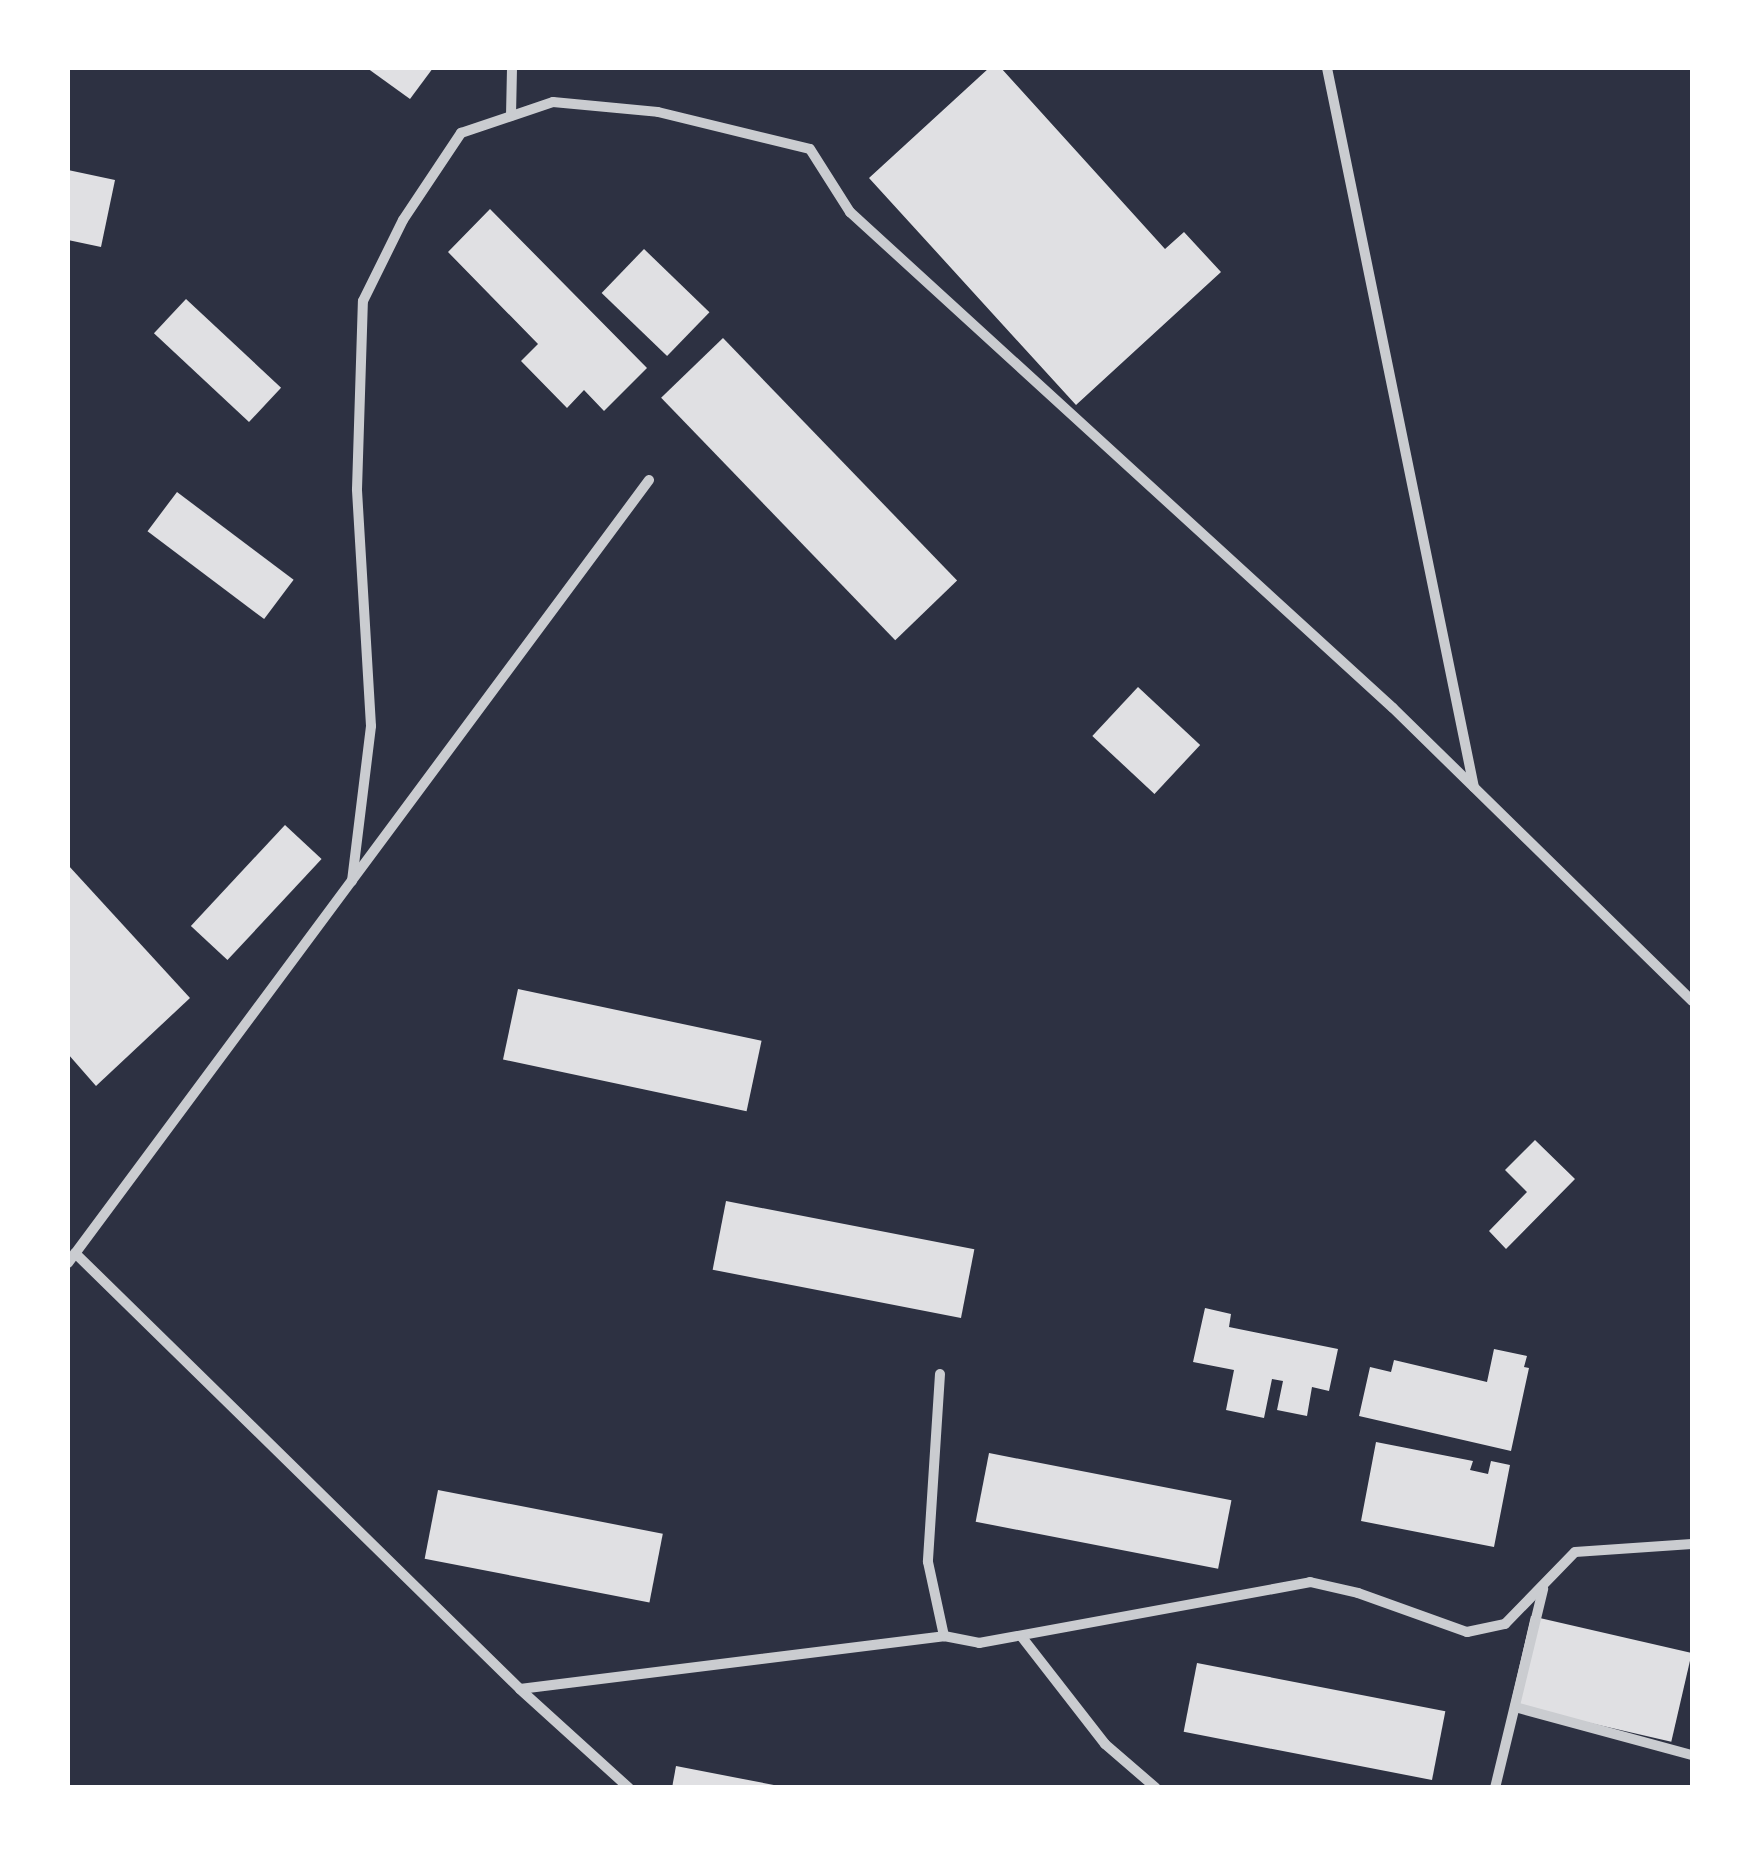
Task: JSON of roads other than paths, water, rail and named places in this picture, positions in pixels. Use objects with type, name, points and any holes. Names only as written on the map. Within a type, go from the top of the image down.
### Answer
[{"type":"street","points":[[510,116],[512,68]]},
{"type":"street","points":[[1327,68],[1474,788]]},
{"type":"street","points":[[352,881],[371,726],[357,489],[363,300],[403,220],[460,133],[553,102],[658,112],[810,148],[850,212],[1474,788],[1692,1001]]},
{"type":"street","points":[[629,1788],[520,1689],[71,1258],[648,480]]},
{"type":"street","points":[[940,1374],[928,1562],[944,1636]]},
{"type":"street","points":[[520,1689],[944,1636],[979,1643],[1310,1582],[1358,1593],[1467,1632],[1504,1624],[1544,1588],[1575,1552],[1692,1544]]},
{"type":"street","points":[[1495,1788],[1544,1588]]},
{"type":"street","points":[[1021,1636],[1105,1744],[1156,1788]]},
{"type":"street","points":[[1514,1707],[1692,1755]]}]
